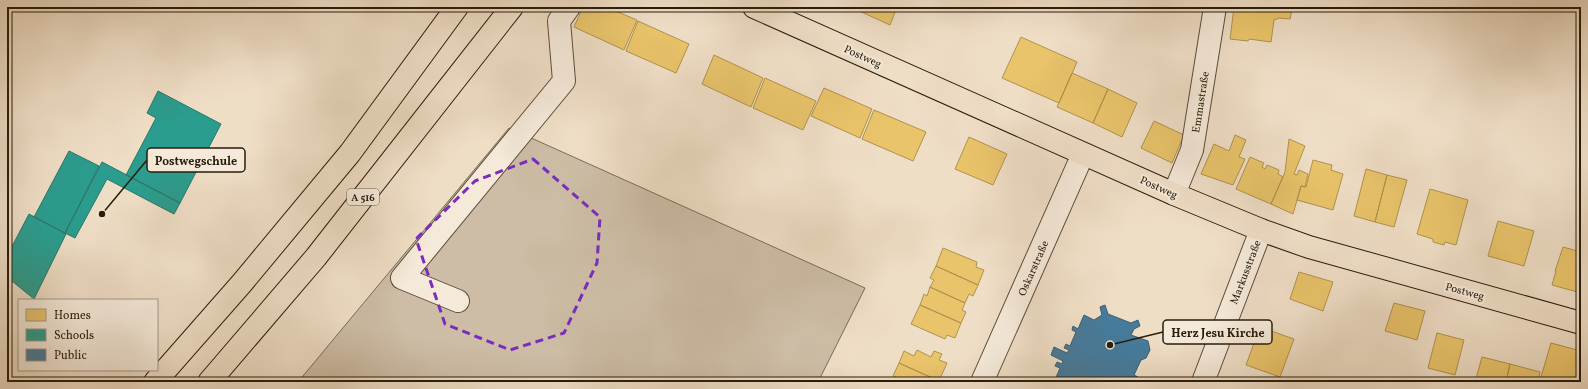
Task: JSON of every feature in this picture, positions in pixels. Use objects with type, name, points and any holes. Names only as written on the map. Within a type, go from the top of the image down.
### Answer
[{"type":"main road","points":[[155,382],[242,284],[350,153],[457,7]]},
{"type":"main road","name":"A 516","points":[[209,382],[316,257],[512,7]]},
{"type":"main road","name":"Postweg","points":[[754,7],[1083,154],[1260,230],[1309,248],[1581,323]]},
{"type":"street","points":[[458,301],[402,278],[564,81],[559,21],[569,7]]},
{"type":"street","name":"Emmastraße","points":[[1174,194],[1192,150],[1215,7]]},
{"type":"street","name":"Oskarstraße","points":[[982,382],[1083,154]]},
{"type":"street","name":"Markusstraße","points":[[1203,382],[1260,230]]},
{"type":"highlighted area","points":[[533,159],[600,217],[597,263],[564,333],[510,350],[445,324],[416,239],[475,181]]},
{"type":"shaded area","points":[[509,128],[865,288],[818,382],[298,382]]},
{"type":"building: Homes","points":[[583,7],[606,7],[637,20],[624,50],[574,27]]},
{"type":"building: Homes","points":[[856,7],[897,7],[890,25],[855,9]]},
{"type":"building: Homes","points":[[1234,7],[1279,7],[1292,9],[1290,19],[1279,18],[1274,20],[1271,42],[1249,39],[1248,41],[1230,39]]},
{"type":"building: Homes","points":[[638,21],[689,44],[676,73],[626,51]]},
{"type":"building: Homes","points":[[1021,37],[1077,62],[1059,103],[1002,78]]},
{"type":"building: Homes","points":[[714,55],[763,78],[751,107],[702,84]]},
{"type":"building: Homes","points":[[1072,73],[1108,89],[1093,123],[1057,107]]},
{"type":"building: Homes","points":[[765,78],[816,101],[803,130],[753,108]]},
{"type":"building: Homes","points":[[824,88],[872,109],[860,138],[811,116]]},
{"type":"building: Homes","points":[[1108,89],[1137,103],[1122,137],[1093,123]]},
{"type":"building: Homes","points":[[874,110],[926,132],[913,161],[862,139]]},
{"type":"building: Homes","points":[[1154,121],[1184,135],[1172,163],[1141,148]]},
{"type":"building: Homes","points":[[1235,135],[1246,140],[1239,157],[1245,159],[1233,185],[1201,174],[1214,144],[1229,151]]},
{"type":"building: Homes","points":[[969,137],[1007,154],[993,185],[955,169]]},
{"type":"building: Homes","points":[[1289,139],[1305,146],[1294,174],[1297,175],[1299,170],[1308,174],[1305,187],[1301,186],[1293,214],[1271,204],[1285,172]]},
{"type":"building: Homes","points":[[1250,157],[1264,163],[1262,167],[1265,169],[1267,165],[1279,170],[1278,174],[1283,177],[1271,204],[1236,189]]},
{"type":"building: Homes","points":[[1313,160],[1332,165],[1331,170],[1343,174],[1333,210],[1297,200],[1301,186],[1306,187]]},
{"type":"building: Homes","points":[[1366,169],[1387,175],[1375,222],[1354,216]]},
{"type":"building: Homes","points":[[1387,175],[1407,180],[1394,227],[1375,222]]},
{"type":"building: Homes","points":[[1430,189],[1468,200],[1456,245],[1445,242],[1444,245],[1433,242],[1433,239],[1417,234]]},
{"type":"building: Homes","points":[[1498,221],[1534,231],[1524,266],[1488,256]]},
{"type":"building: Homes","points":[[1563,247],[1581,252],[1581,293],[1552,285]]},
{"type":"building: Homes","points":[[943,248],[977,262],[976,267],[984,270],[978,285],[936,266]]},
{"type":"building: Homes","points":[[936,266],[978,285],[973,296],[969,294],[965,303],[930,287],[934,280],[930,278]]},
{"type":"building: Homes","points":[[1299,272],[1333,282],[1323,311],[1290,299]]},
{"type":"building: Homes","points":[[930,287],[965,303],[962,310],[966,312],[961,323],[920,305],[924,294],[927,296]]},
{"type":"building: Homes","points":[[1394,303],[1425,311],[1417,340],[1385,331]]},
{"type":"building: Homes","points":[[920,305],[961,323],[955,338],[947,335],[945,339],[911,324]]},
{"type":"building: Homes","points":[[1260,327],[1294,339],[1280,377],[1246,365]]},
{"type":"building: Homes","points":[[1437,333],[1464,340],[1455,375],[1428,368]]},
{"type":"building: Homes","points":[[1551,343],[1581,351],[1581,382],[1558,382],[1541,377]]},
{"type":"building: Homes","points":[[917,350],[931,357],[934,351],[942,354],[939,360],[947,363],[939,381],[899,363],[904,351],[914,356]]},
{"type":"building: Homes","points":[[1482,357],[1510,364],[1506,382],[1475,382]]},
{"type":"building: Homes","points":[[899,363],[939,382],[902,382],[903,381],[893,376]]},
{"type":"building: Homes","points":[[1510,364],[1540,372],[1538,382],[1506,382]]},
{"type":"building: Schools","points":[[158,91],[221,124],[180,203],[126,175],[156,118],[147,113]]},
{"type":"building: Schools","points":[[69,151],[99,166],[65,233],[34,217]]},
{"type":"building: Schools","points":[[102,162],[180,203],[174,214],[107,179],[75,238],[65,233]]},
{"type":"building: Schools","points":[[29,214],[66,234],[34,299],[7,277],[7,256]]},
{"type":"building: Public","points":[[1105,305],[1108,314],[1131,323],[1138,320],[1140,326],[1134,329],[1131,335],[1148,341],[1150,350],[1146,358],[1141,360],[1134,375],[1138,377],[1137,381],[1132,379],[1130,382],[1054,382],[1060,368],[1055,366],[1057,362],[1062,364],[1063,361],[1051,355],[1054,347],[1067,353],[1069,350],[1064,348],[1066,344],[1070,346],[1076,332],[1072,330],[1073,326],[1078,329],[1084,315],[1094,320],[1102,315],[1100,307]]},
{"type":"place","name":"Postwegschule","points":[[102,214]]},
{"type":"place","name":"Herz Jesu Kirche","points":[[1110,345]]}]
